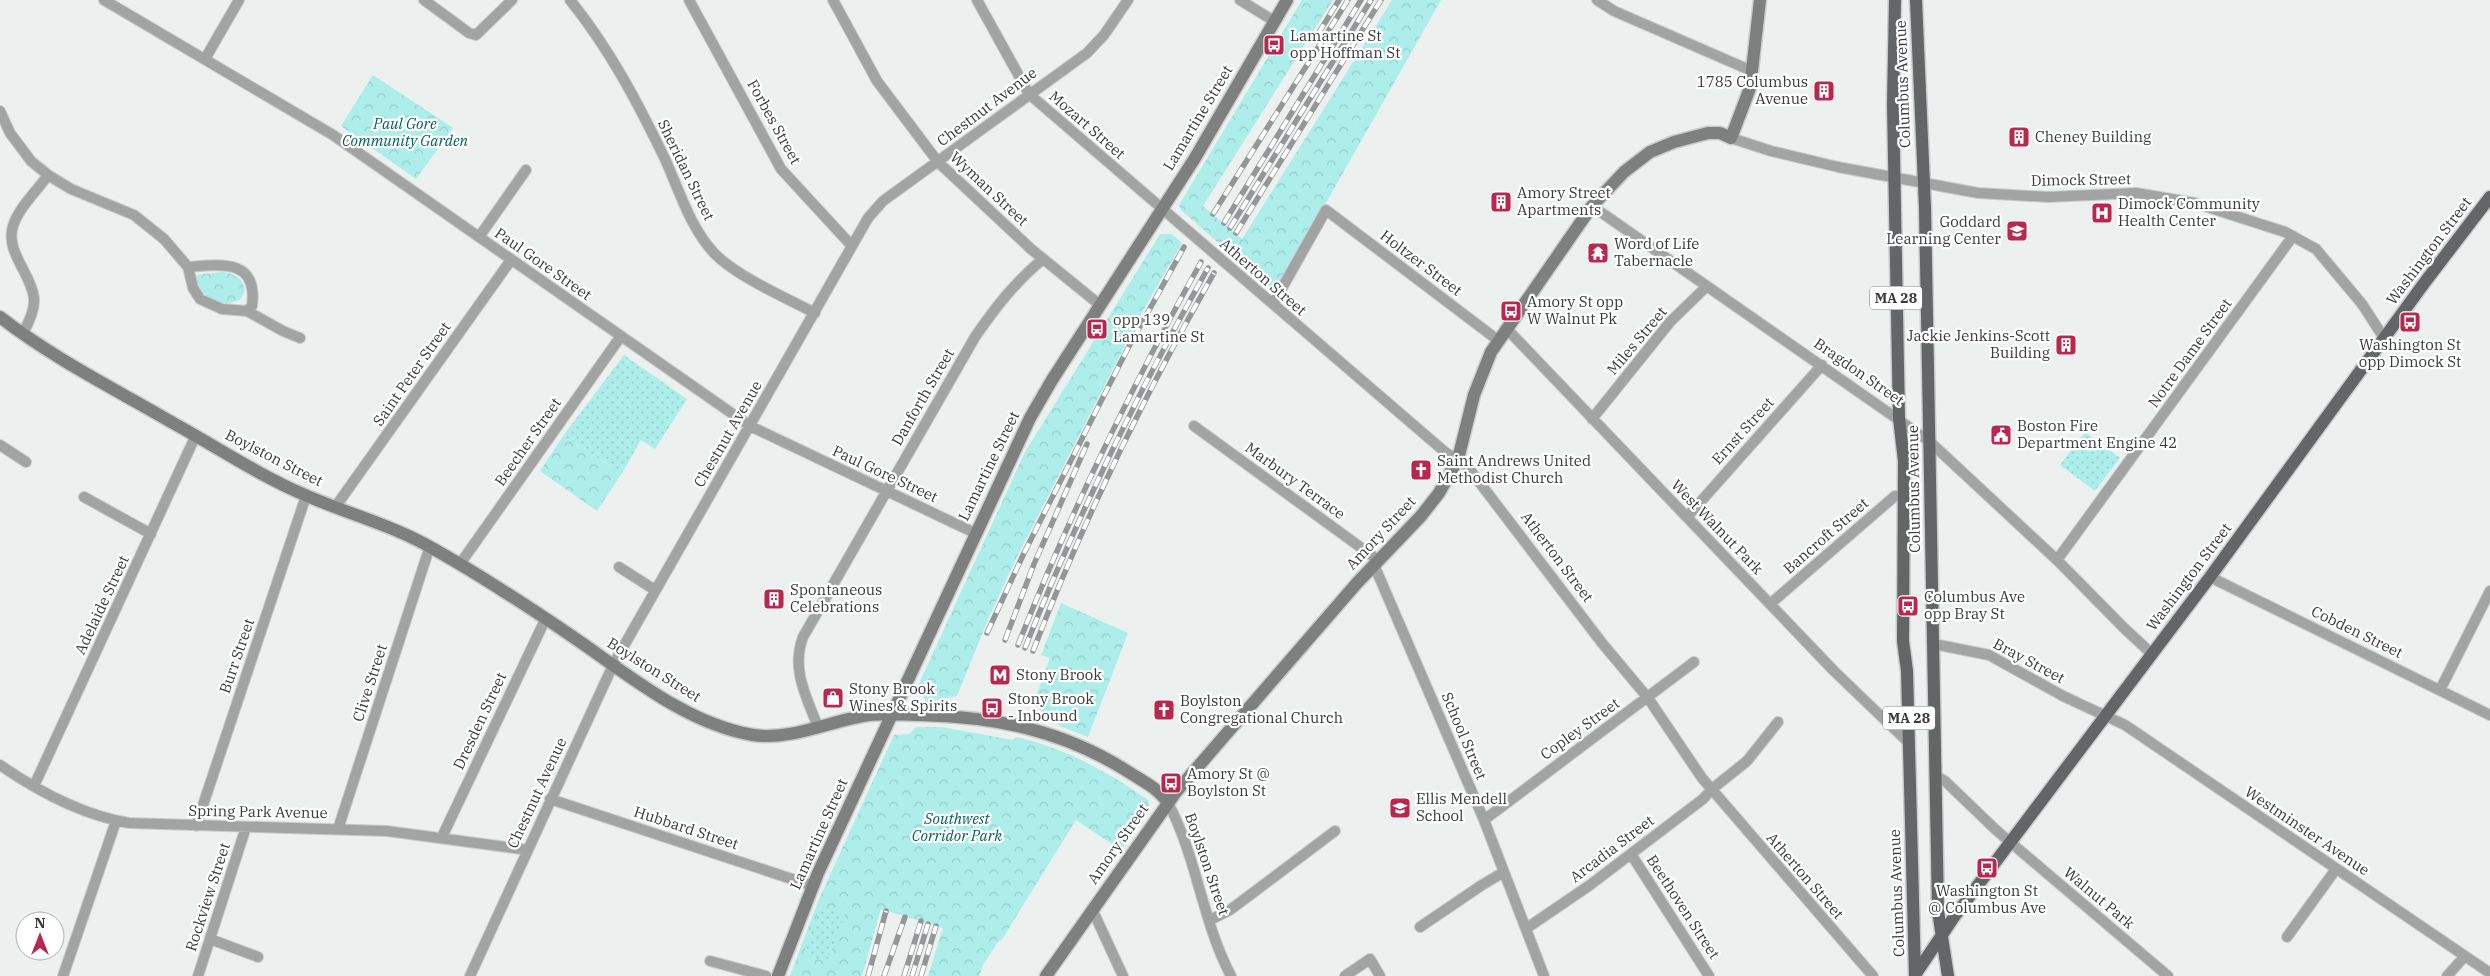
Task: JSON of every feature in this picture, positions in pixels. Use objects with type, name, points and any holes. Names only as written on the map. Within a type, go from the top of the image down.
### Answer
[{"type":"main road","name":"Columbus Avenue","points":[[1895,0],[1893,104],[1898,418],[1904,461],[1903,641],[1907,671],[1915,976]]},
{"type":"main road","name":"Columbus Avenue","points":[[1916,0],[1924,184],[1938,911],[1948,976]]},
{"type":"main road","name":"Washington Street","points":[[1915,976],[1941,937],[2151,653],[2210,577],[2384,338],[2490,197]]},
{"type":"street","name":"Paul Gore Street","points":[[104,0],[333,134],[750,426],[975,533]]},
{"type":"street","points":[[205,59],[239,0]]},
{"type":"street","points":[[424,0],[469,33],[476,35],[512,0]]},
{"type":"street","name":"Sheridan Street","points":[[570,0],[606,50],[627,85],[693,221],[709,247],[733,268],[814,313]]},
{"type":"street","name":"Forbes Street","points":[[689,0],[781,169],[851,245]]},
{"type":"street","name":"Wyman Street","points":[[833,0],[877,81],[938,162],[1043,259],[1100,305]]},
{"type":"street","name":"Mozart Street","points":[[977,0],[1029,94],[1161,210]]},
{"type":"street","points":[[1240,0],[1274,21]]},
{"type":"street","name":"Lamartine Street","points":[[778,976],[813,886],[891,714],[1030,418],[1195,158],[1287,0]]},
{"type":"street","points":[[1597,0],[1614,11],[1752,70]]},
{"type":"street","points":[[1731,138],[1750,88],[1760,0]]},
{"type":"street","name":"Chestnut Avenue","points":[[470,976],[613,665],[851,245],[878,206],[1097,44],[1125,2]]},
{"type":"street","points":[[0,111],[10,133],[31,160],[48,175],[71,190],[134,215],[164,239],[188,267],[193,288],[200,299],[222,310],[246,310],[283,331],[300,338]]},
{"type":"street","name":"Amory Street","points":[[1046,976],[1168,803],[1376,562],[1428,507],[1458,459],[1474,395],[1486,364],[1499,340],[1592,206],[1624,172],[1650,152],[1674,142],[1708,133],[1720,134],[1731,138]]},
{"type":"street","name":"Dimock Street","points":[[1731,138],[1795,157],[1924,184],[1978,193],[2024,196],[2136,193],[2196,203],[2293,236],[2316,249],[2362,304],[2384,338]]},
{"type":"street","points":[[479,237],[526,170]]},
{"type":"street","points":[[23,334],[32,314],[34,298],[11,238],[14,224],[22,209],[48,175]]},
{"type":"street","name":"Bragdon Street","points":[[1592,206],[1898,418],[1929,442],[2057,560],[2151,653]]},
{"type":"street","name":"Atherton Street","points":[[1161,210],[1445,452],[1458,459],[1480,482],[1602,643],[1648,698],[1712,789],[1873,976]]},
{"type":"street","name":"Holtzer Street","points":[[1273,304],[1326,210],[1499,340]]},
{"type":"street","name":"Notre Dame Street","points":[[2057,560],[2293,236]]},
{"type":"street","name":"Danforth Street","points":[[818,727],[798,674],[801,644],[975,337],[1001,300],[1023,275],[1043,259]]},
{"type":"street","name":"Saint Peter Street","points":[[336,506],[511,260]]},
{"type":"street","points":[[188,267],[210,265],[238,269],[248,274],[252,280],[254,292],[252,306],[246,310]]},
{"type":"street","name":"Miles Street","points":[[1592,419],[1670,322],[1708,286]]},
{"type":"street","name":"Boylston Street","points":[[0,317],[67,363],[306,496],[404,532],[430,546],[546,618],[613,665],[693,715],[728,728],[760,736],[818,727],[860,717],[891,714],[972,717],[1031,728],[1080,746],[1105,758],[1157,790],[1168,803],[1179,827],[1231,976]]},
{"type":"street","name":"West Walnut Park","points":[[1506,328],[1834,671],[1909,742]]},
{"type":"street","name":"Beecher Street","points":[[460,564],[621,336]]},
{"type":"street","name":"Ernst Street","points":[[1687,517],[1822,365]]},
{"type":"street","name":"Marbury Terrace","points":[[1194,426],[1376,562]]},
{"type":"street","name":"Adelaide Street","points":[[34,786],[196,435]]},
{"type":"street","points":[[0,446],[26,462]]},
{"type":"street","name":"Burr Street","points":[[196,826],[306,496]]},
{"type":"street","name":"Bancroft Street","points":[[1770,604],[1895,496],[1905,496]]},
{"type":"street","points":[[84,497],[151,534]]},
{"type":"street","name":"Clive Street","points":[[338,829],[430,546]]},
{"type":"street","name":"School Street","points":[[1376,562],[1484,820],[1544,976]]},
{"type":"street","points":[[619,567],[655,590]]},
{"type":"street","name":"Cobden Street","points":[[2210,577],[2490,715]]},
{"type":"street","points":[[2440,690],[2490,591]]},
{"type":"street","name":"Dresden Street","points":[[442,837],[546,618]]},
{"type":"street","name":"Bray Street","points":[[1934,644],[1989,655],[2063,696],[2107,715]]},
{"type":"street","name":"Copley Street","points":[[1484,820],[1694,662]]},
{"type":"street","name":"Westminster Avenue","points":[[2107,715],[2125,725],[2490,973]]},
{"type":"street","name":"Arcadia Street","points":[[1526,928],[1590,885],[1703,799],[1712,789],[1747,761],[1778,722]]},
{"type":"street","name":"Spring Park Avenue","points":[[0,765],[34,786],[78,808],[116,821],[196,826],[338,829],[442,837],[528,850]]},
{"type":"street","points":[[1936,776],[1945,781],[2011,843]]},
{"type":"street","name":"Hubbard Street","points":[[550,799],[813,886]]},
{"type":"street","points":[[64,976],[116,821]]},
{"type":"street","name":"Rockview Street","points":[[198,976],[246,827]]},
{"type":"street","points":[[1210,920],[1230,910],[1335,831]]},
{"type":"street","name":"Walnut Park","points":[[2011,843],[2168,976]]},
{"type":"street","name":"Beethoven Street","points":[[1631,854],[1709,976]]},
{"type":"street","points":[[2287,937],[2336,869]]},
{"type":"street","points":[[1420,927],[1482,884],[1504,872]]},
{"type":"street","points":[[1092,909],[1123,976]]},
{"type":"street","points":[[210,939],[258,957]]},
{"type":"street","points":[[2447,976],[2465,956]]},
{"type":"street","points":[[1344,976],[1370,959],[1380,976]]},
{"type":"street","points":[[710,961],[766,976]]},
{"type":"green space","points":[[1302,0],[1333,0],[1203,206],[1242,239],[1392,0],[1441,0],[1275,293],[1181,210],[1179,205]]},
{"type":"green space","name":"Paul Gore Community Garden","points":[[373,75],[453,128],[416,179],[341,126]]},
{"type":"green space","points":[[1160,234],[1172,234],[1182,243],[1140,316],[1015,561],[990,615],[957,696],[926,702],[922,693],[916,690],[1025,452]]},
{"type":"green space","points":[[223,272],[235,275],[242,283],[245,291],[240,300],[225,303],[212,299],[201,290],[194,277],[196,275]]},
{"type":"green space","points":[[624,355],[687,399],[655,449],[641,440],[622,473],[563,436]]},
{"type":"green space","points":[[2085,432],[2120,458],[2095,491],[2060,465]]},
{"type":"green space","points":[[563,436],[622,473],[597,511],[540,471]]},
{"type":"green space","points":[[1061,603],[1128,633],[1088,737],[1062,727],[1033,704],[1050,658],[1041,655]]},
{"type":"green space","name":"Southwest Corridor Park","points":[[916,727],[942,727],[1013,740],[1017,737],[1035,742],[1101,770],[1148,800],[1150,809],[1121,850],[1076,820],[1001,941],[999,940],[983,965],[979,976],[928,976],[943,928],[881,909],[862,976],[790,976],[819,899],[894,735],[909,734]]},
{"type":"green space","points":[[821,906],[845,915],[827,962],[803,954]]},
{"type":"railway","points":[[1318,34],[1339,0]]},
{"type":"railway","points":[[1213,214],[1348,0]]},
{"type":"railway","points":[[1224,223],[1361,0]]},
{"type":"railway","points":[[1230,228],[1371,0]]},
{"type":"railway","points":[[1236,233],[1381,0]]},
{"type":"railway","points":[[987,633],[1024,553],[1127,350],[1184,247]]},
{"type":"railway","points":[[1018,645],[1059,547],[1103,450],[1201,262]]},
{"type":"railway","points":[[1025,648],[1066,551],[1133,407],[1208,268]]},
{"type":"railway","points":[[1033,651],[1052,602],[1116,459],[1188,319],[1214,273]]},
{"type":"railway","points":[[1005,640],[1034,564],[1087,444]]},
{"type":"railway","points":[[868,976],[886,911]]},
{"type":"railway","points":[[884,976],[905,917]]},
{"type":"railway","points":[[904,976],[921,921]]},
{"type":"railway","points":[[912,976],[928,924]]},
{"type":"railway","points":[[921,976],[936,926]]},
{"type":"place","name":"Lamartine St opp Hoffman St","points":[[1274,45]]},
{"type":"place","name":"1785 Columbus Avenue","points":[[1824,91]]},
{"type":"place","name":"Cheney Building","points":[[2019,137]]},
{"type":"place","name":"Amory Street Apartments","points":[[1501,202]]},
{"type":"place","name":"Dimock Community Health Center","points":[[2102,213]]},
{"type":"place","name":"Goddard Learning Center","points":[[2017,231]]},
{"type":"place","name":"Word of Life Tabernacle","points":[[1598,253]]},
{"type":"place","name":"Amory St opp W Walnut Pk","points":[[1511,311]]},
{"type":"place","name":"Washington St opp Dimock St","points":[[2410,322]]},
{"type":"place","name":"opp 139 Lamartine St","points":[[1097,329]]},
{"type":"place","name":"Jackie Jenkins-Scott Building","points":[[2066,345]]},
{"type":"place","name":"Boston Fire Department Engine 42","points":[[2001,435]]},
{"type":"place","name":"Saint Andrews United Methodist Church","points":[[1421,470]]},
{"type":"place","name":"Spontaneous Celebrations","points":[[774,599]]},
{"type":"place","name":"Columbus Ave opp Bray St","points":[[1908,606]]},
{"type":"place","name":"Stony Brook","points":[[1000,675]]},
{"type":"place","name":"Stony Brook Wines & Spirits","points":[[833,698]]},
{"type":"place","name":"Stony Brook - Inbound","points":[[992,708]]},
{"type":"place","name":"Boylston Congregational Church","points":[[1164,710]]},
{"type":"place","name":"Amory St @ Boylston St","points":[[1171,783]]},
{"type":"place","name":"Ellis Mendell School","points":[[1400,808]]},
{"type":"place","name":"Washington St @ Columbus Ave","points":[[1987,868]]}]
